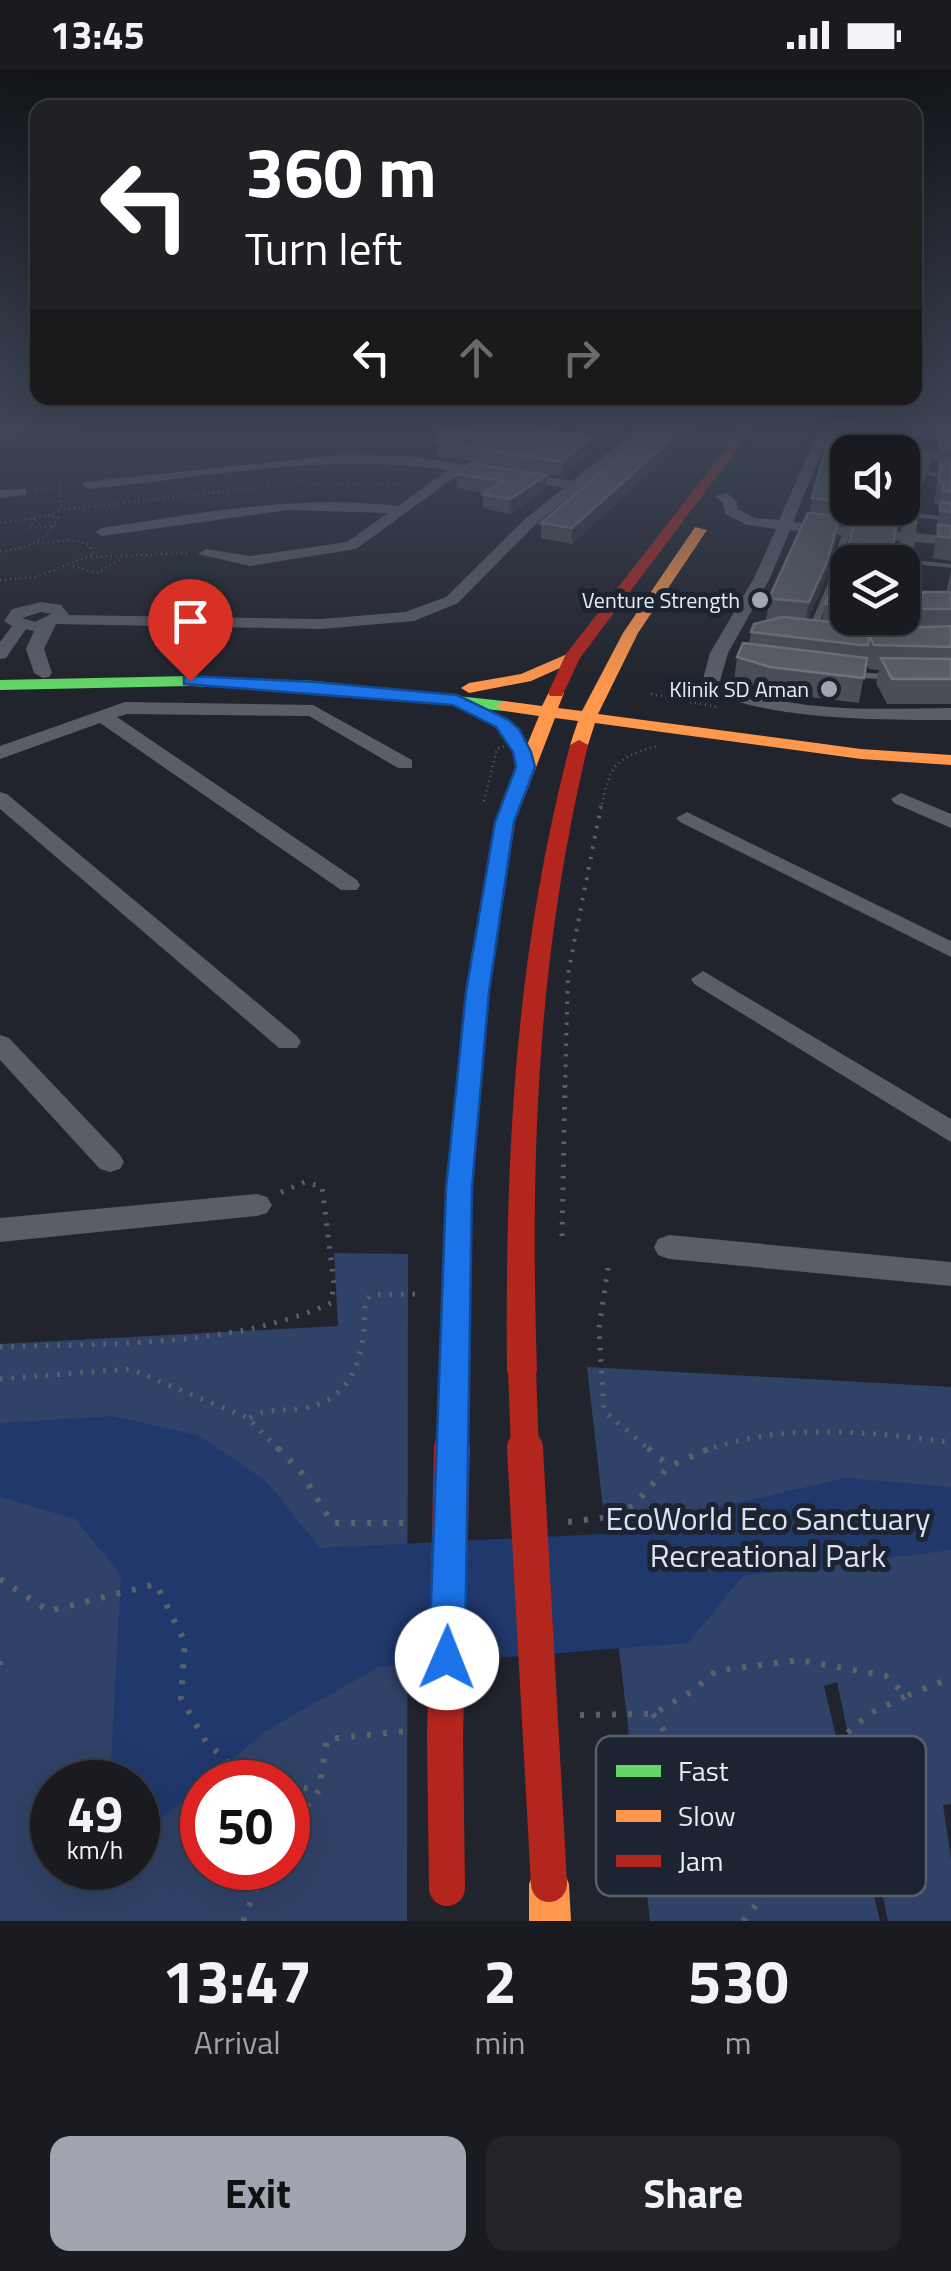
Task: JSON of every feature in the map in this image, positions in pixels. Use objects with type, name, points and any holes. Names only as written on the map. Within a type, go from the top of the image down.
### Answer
[{"type":"main road","points":[[447,1896],[445,1737],[458,1204],[478,992],[505,822],[572,656],[683,513]]},
{"type":"main road","points":[[550,1921],[538,1736],[518,1235],[529,994],[554,831],[590,711],[612,664],[711,513]]},
{"type":"main road","points":[[0,685],[246,682],[459,695],[525,678],[572,656]]},
{"type":"main road","points":[[612,664],[626,688]]},
{"type":"main road","points":[[0,674],[252,672],[549,705],[860,754],[951,760]]},
{"type":"main road","points":[[459,695],[496,719],[518,741],[526,767]]},
{"type":"main road","points":[[646,702],[700,726]]},
{"type":"main road","points":[[574,767],[648,736],[700,726],[951,745]]},
{"type":"street","points":[[102,532],[241,513]]},
{"type":"street","points":[[206,554],[250,561],[351,546],[395,513]]},
{"type":"street","points":[[0,654],[11,621],[321,624],[408,617],[452,600],[540,513]]},
{"type":"street","points":[[733,513],[786,525],[951,541]]},
{"type":"street","points":[[790,513],[744,630],[711,682],[742,698],[886,715],[951,714]]},
{"type":"street","points":[[910,545],[913,525]]},
{"type":"street","points":[[43,673],[35,649],[52,622]]},
{"type":"street","points":[[876,635],[870,642],[905,642]]},
{"type":"street","points":[[0,753],[125,708],[156,706],[312,711],[405,764]]},
{"type":"street","points":[[102,716],[349,885]]},
{"type":"street","points":[[0,798],[288,1042]]},
{"type":"street","points":[[901,800],[951,822]]},
{"type":"street","points":[[687,818],[951,950]]},
{"type":"street","points":[[703,979],[951,1132]]},
{"type":"street","points":[[0,1044],[110,1162]]},
{"type":"street","points":[[0,1230],[256,1205]]},
{"type":"street","points":[[669,1247],[951,1274]]},
{"type":"lane","points":[[920,516],[951,519]]},
{"type":"lane","points":[[809,636],[831,586],[850,525]]},
{"type":"lane","points":[[920,562],[951,566]]},
{"type":"lane","points":[[920,610],[951,610]]},
{"type":"lane","points":[[839,674],[902,677]]},
{"type":"path","points":[[48,516],[53,513]]},
{"type":"path","points":[[39,517],[28,526],[56,526]]},
{"type":"path","points":[[0,523],[58,518],[56,526],[35,544],[0,557]]},
{"type":"path","points":[[35,544],[84,542],[94,549],[92,557]]},
{"type":"path","points":[[0,551],[20,550]]},
{"type":"path","points":[[0,580],[36,577],[92,557],[113,554],[206,554]]},
{"type":"path","points":[[73,566],[98,572],[123,557]]},
{"type":"path","points":[[481,813],[497,749],[518,741]]},
{"type":"path","points":[[562,1236],[568,974],[614,750]]},
{"type":"path","points":[[0,1347],[234,1330],[315,1313],[330,1302],[334,1284],[322,1187],[316,1182],[302,1181],[256,1205]]},
{"type":"path","points":[[608,1268],[599,1328],[604,1411],[668,1466]]},
{"type":"path","points":[[248,1418],[275,1407],[308,1408],[344,1391],[361,1364],[365,1301],[371,1295],[421,1295],[422,1280]]},
{"type":"path","points":[[0,1579],[49,1611],[82,1606],[156,1584],[185,1642],[181,1698],[206,1742],[226,1760]]},
{"type":"path","points":[[578,1716],[653,1714],[691,1692],[716,1671],[800,1660],[886,1676],[906,1696]]},
{"type":"path","points":[[844,1736],[868,1714],[951,1678]]},
{"type":"path","points":[[653,1714],[666,1736]]},
{"type":"path","points":[[310,1802],[319,1790],[327,1739],[423,1730]]},
{"type":"path","points":[[310,1788],[319,1790]]},
{"type":"path","points":[[243,1921],[255,1890]]},
{"type":"path","points":[[743,1921],[764,1896]]},
{"type":"green space","points":[[334,1253],[408,1254],[407,1921],[0,1921],[0,1344],[338,1326]]},
{"type":"green space","name":"EcoWorld Eco Sanctuary Recreational Park","points":[[587,1367],[951,1387],[951,1804],[943,1805],[951,1859],[951,1921],[888,1921],[883,1896],[926,1896],[926,1736],[849,1736],[837,1682],[824,1686],[836,1736],[629,1736]]},
{"type":"green space","name":"EcoWorld Eco Sanctuary Recreational Park","points":[[647,1896],[874,1896],[880,1921],[650,1921]]},
{"type":"shaded area","points":[[112,1416],[198,1435],[266,1481],[320,1548],[661,1531],[715,1508],[845,1478],[951,1487],[951,1550],[743,1576],[688,1643],[379,1667],[267,1730],[231,1760],[180,1760],[180,1803],[160,1820],[160,1760],[111,1760],[121,1575],[75,1519],[0,1497],[0,1423]]},
{"type":"building","points":[[552,513],[588,513],[572,528],[541,523]]},
{"type":"building","points":[[808,513],[830,515],[830,525],[837,525],[827,562],[809,602],[770,596]]},
{"type":"building","points":[[854,525],[896,525],[893,545],[848,545]]},
{"type":"building","points":[[938,525],[951,526],[951,538],[938,536]]},
{"type":"building","points":[[923,592],[951,592],[951,609],[920,609]]},
{"type":"building","points":[[782,617],[830,622],[830,635],[920,635],[920,627],[951,626],[951,647],[874,645],[869,636],[868,645],[861,645],[751,632],[754,624]]},
{"type":"building","points":[[743,643],[867,658],[864,678],[770,667],[737,657]]},
{"type":"building","points":[[881,658],[951,659],[951,679],[892,679]]},
{"type":"traffic: fast","points":[[0,685],[190,681],[315,686],[504,706]]},
{"type":"traffic: slow","points":[[579,745],[615,660],[700,530]]},
{"type":"traffic: slow","points":[[469,688],[525,678],[572,657]]},
{"type":"traffic: slow","points":[[454,1366],[459,1188],[478,992],[505,822],[556,693]]},
{"type":"traffic: slow","points":[[504,706],[861,754],[951,760]]},
{"type":"traffic: slow","points":[[549,1884],[550,1921]]},
{"type":"traffic: jam","points":[[556,693],[572,657],[683,513]]},
{"type":"traffic: jam","points":[[522,1371],[520,1212],[526,1055],[545,900],[579,745]]},
{"type":"traffic: jam","points":[[447,1888],[445,1737],[454,1366]]},
{"type":"traffic: jam","points":[[522,1371],[538,1736],[549,1884]]},
{"type":"place","name":"Venture Strength","points":[[760,600]]},
{"type":"place","name":"Klinik SD Aman","points":[[829,689]]},
{"type":"route","points":[[190,681],[315,686],[457,700],[486,713],[512,733],[526,767],[505,822],[478,992],[459,1188],[447,1658]]}]
